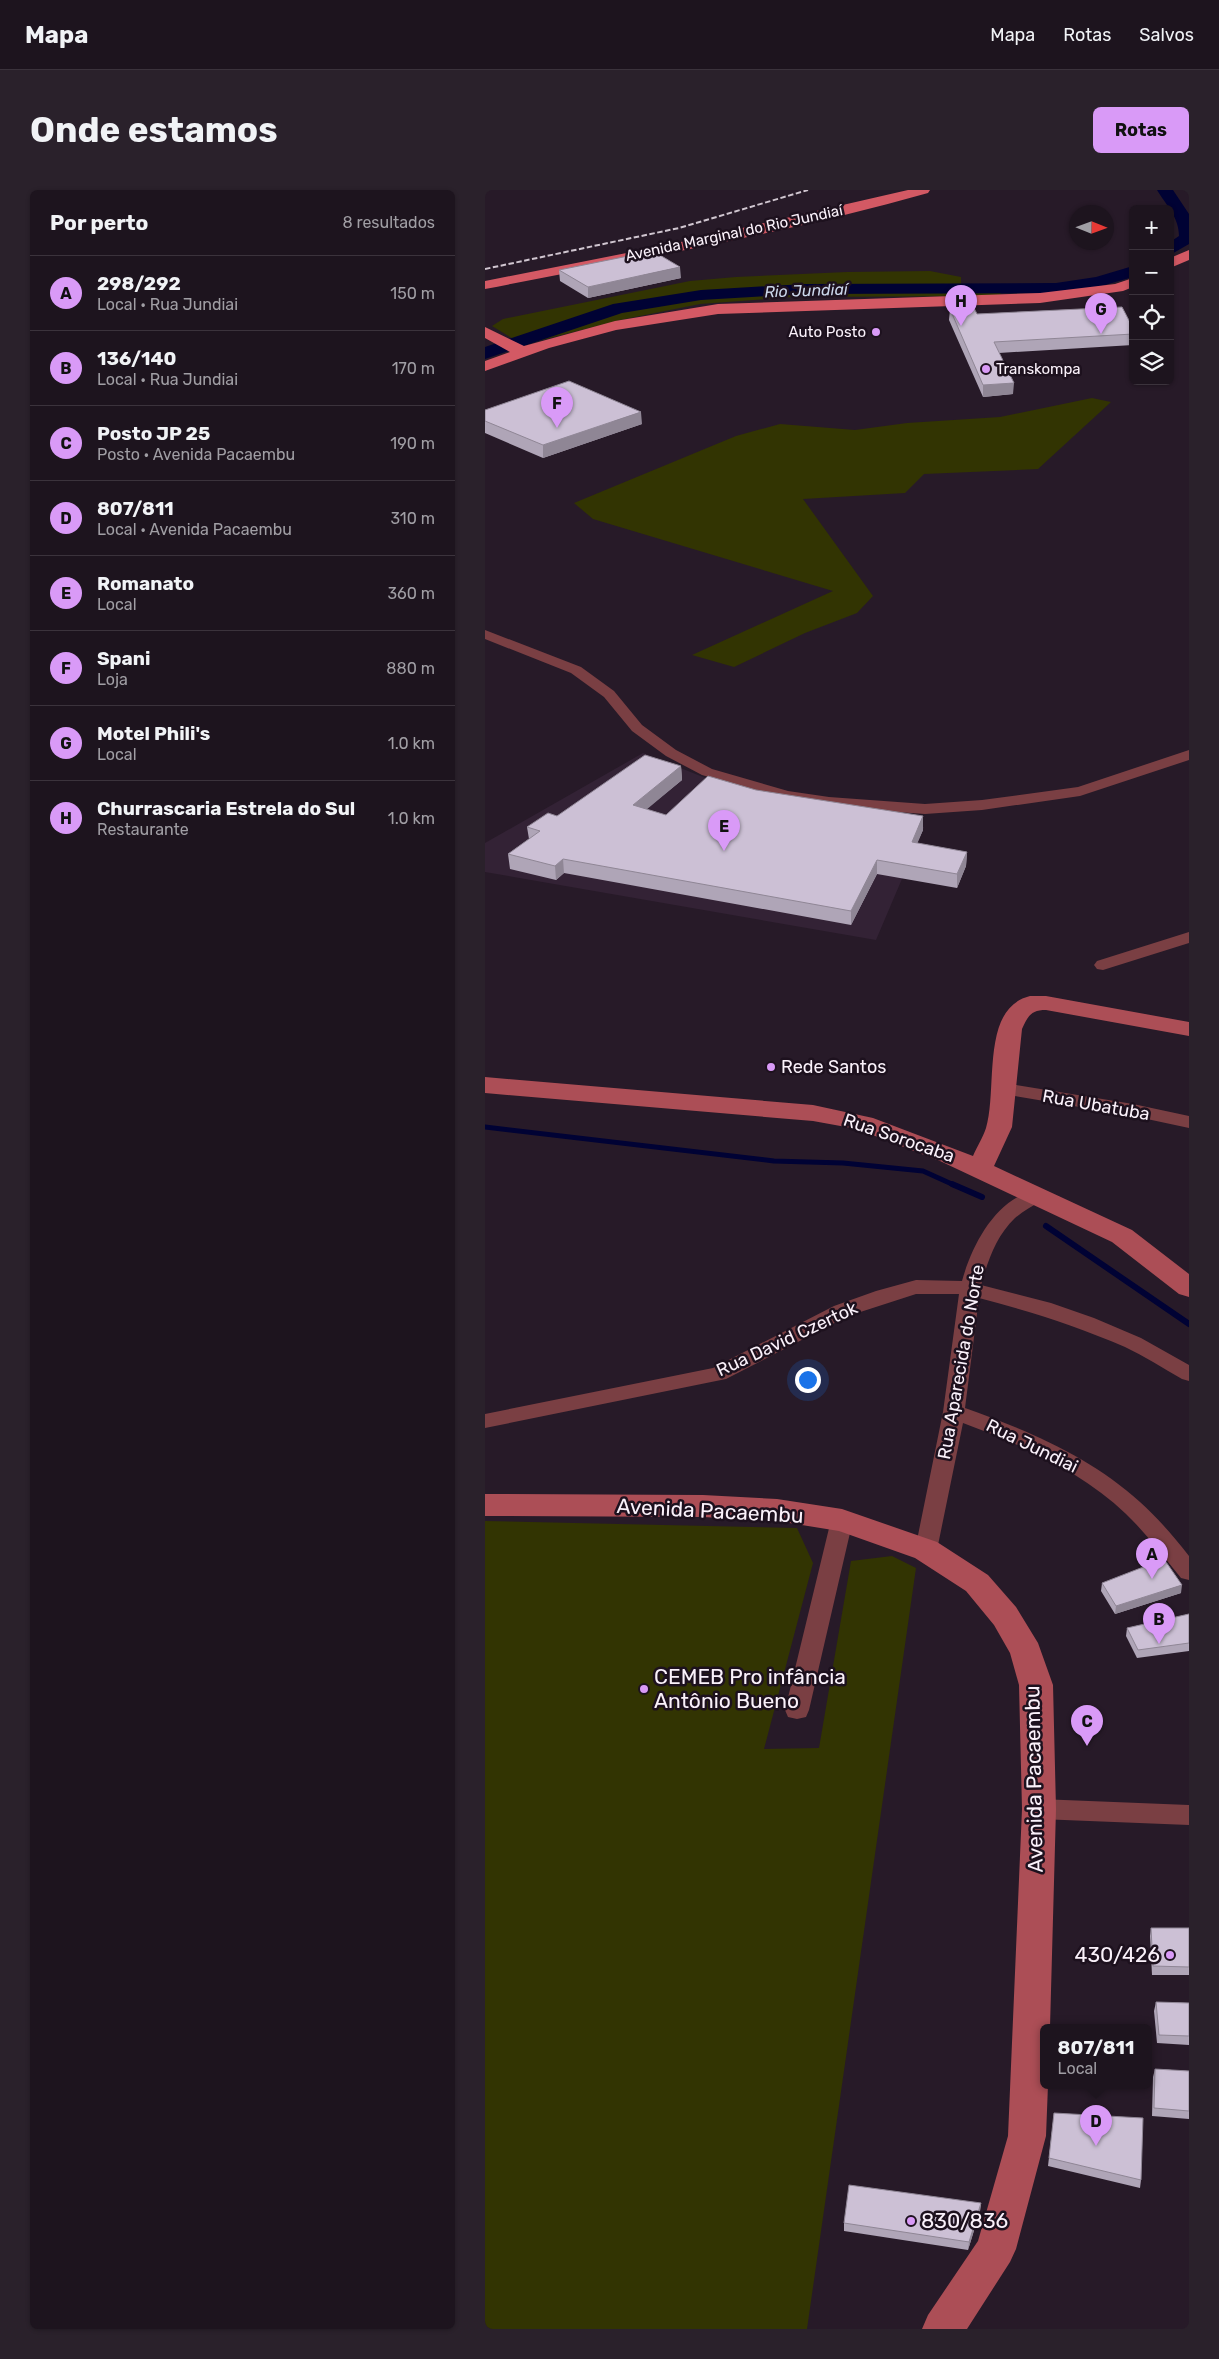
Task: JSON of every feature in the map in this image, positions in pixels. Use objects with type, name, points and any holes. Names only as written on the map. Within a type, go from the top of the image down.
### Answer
[{"type":"main road","name":"Avenida Marginal do Rio Jundiaí","points":[[485,285],[672,248],[880,202],[923,190]]},
{"type":"main road","points":[[1174,262],[1189,254]]},
{"type":"main road","points":[[485,366],[519,351],[615,326],[717,309],[1040,298],[1118,288],[1129,284]]},
{"type":"main road","points":[[485,332],[519,351]]},
{"type":"street","points":[[485,625],[586,666],[620,691],[649,724],[682,748],[757,777],[833,793],[852,804]]},
{"type":"street","points":[[485,634],[576,670],[609,694],[637,728],[671,753],[707,772],[786,795],[852,804],[925,809],[982,805],[1080,790],[1189,755]]},
{"type":"street","points":[[1103,965],[1189,937]]},
{"type":"street","points":[[980,1169],[999,1127],[1009,1029],[1018,1011],[1030,1003],[1045,1003],[1189,1028]]},
{"type":"street","name":"Rua Sorocaba","points":[[485,1085],[838,1117],[904,1137],[949,1154],[1122,1236],[1189,1288]]},
{"type":"street","name":"Rua Ubatuba","points":[[1004,1089],[1189,1122]]},
{"type":"street","name":"Rua Aparecida do Norte","points":[[926,1550],[954,1412],[970,1289],[978,1260],[992,1234],[1008,1214],[1035,1196]]},
{"type":"street","name":"Rua David Czertok","points":[[485,1421],[719,1374],[841,1311],[916,1287],[944,1286],[970,1289],[1044,1308],[1087,1323],[1134,1343],[1189,1374]]},
{"type":"street","name":"Rua Jundiai","points":[[954,1412],[1007,1430],[1066,1458],[1123,1499],[1167,1544],[1189,1572]]},
{"type":"street","name":"Avenida Pacaembu","points":[[485,1505],[703,1506],[777,1510],[842,1520],[926,1550],[977,1583],[1005,1616],[1026,1652],[1036,1685],[1039,1809],[1027,2136],[996,2249],[943,2329]]},
{"type":"street","points":[[797,1710],[842,1520]]},
{"type":"street","points":[[1039,1809],[1189,1815]]},
{"type":"shaded area","points":[[930,271],[961,277],[961,286],[995,287],[1001,294],[997,296],[793,297],[700,304],[620,320],[523,345],[492,326],[503,319],[690,281],[847,272]]},
{"type":"shaded area","points":[[1092,398],[1111,402],[1038,469],[924,474],[905,493],[803,499],[873,596],[857,613],[805,633],[734,667],[692,655],[833,591],[593,519],[574,503],[736,436],[780,424],[855,430],[907,423],[1000,417]]},
{"type":"shaded area","points":[[643,753],[748,795],[924,827],[876,940],[485,872],[485,843]]},
{"type":"shaded area","points":[[485,1521],[797,1528],[813,1563],[764,1749],[819,1748],[851,1561],[892,1556],[916,1568],[807,2329],[485,2329]]},
{"type":"building","points":[[653,251],[680,267],[588,287],[559,270]]},
{"type":"building","points":[[1122,307],[1129,320],[1129,334],[994,342],[1014,383],[983,385],[950,309],[974,308],[977,314]]},
{"type":"building","points":[[569,381],[641,412],[543,445],[485,421],[485,410]]},
{"type":"building","points":[[645,755],[681,766],[633,805],[666,815],[708,776],[756,790],[923,816],[912,842],[967,852],[957,874],[877,860],[851,911],[563,859],[555,866],[508,854],[540,831],[527,827],[548,813],[557,816]]},
{"type":"building","points":[[1164,1559],[1182,1585],[1116,1606],[1102,1583]]},
{"type":"building","points":[[1189,1614],[1189,1643],[1138,1650],[1127,1628]]},
{"type":"building","name":"430/426","points":[[1151,1928],[1189,1928],[1189,1967],[1153,1966]]},
{"type":"building","points":[[1156,2002],[1189,2003],[1189,2036],[1159,2035]]},
{"type":"building","points":[[1155,2069],[1189,2071],[1189,2111],[1154,2108]]},
{"type":"building","points":[[1054,2113],[1143,2118],[1141,2180],[1049,2158]]},
{"type":"building","name":"830/836","points":[[849,2185],[981,2203],[969,2242],[844,2223]]},
{"type":"waterway","name":"Rio Jundiaí","points":[[1165,190],[1186,224],[1187,238],[1174,247]]},
{"type":"waterway","name":"Rio Jundiaí","points":[[485,353],[619,308],[701,295],[805,289],[1056,288],[1098,282],[1129,272]]},
{"type":"waterway","points":[[485,1127],[774,1161],[843,1163],[923,1171],[954,1185]]},
{"type":"waterway","points":[[952,1184],[982,1197]]},
{"type":"waterway","points":[[1046,1226],[1189,1324]]},
{"type":"railway","points":[[485,269],[679,228],[808,190]]},
{"type":"place","name":"Churrascaria Estrela do Sul","points":[[961,326]]},
{"type":"place","name":"Auto Posto","points":[[876,332]]},
{"type":"place","name":"Motel Phili's","points":[[1101,334]]},
{"type":"place","name":"Transkompa","points":[[986,369]]},
{"type":"place","name":"Spani","points":[[557,428]]},
{"type":"place","name":"Romanato","points":[[724,851]]},
{"type":"place","name":"Rede Santos","points":[[771,1067]]},
{"type":"place","name":"298/292","points":[[1152,1579]]},
{"type":"place","name":"136/140","points":[[1159,1644]]},
{"type":"place","name":"CEMEB Pro infância Antônio Bueno","points":[[644,1689]]},
{"type":"place","name":"Posto JP 25","points":[[1087,1746]]},
{"type":"place","name":"430/426","points":[[1170,1955]]},
{"type":"place","name":"807/811","points":[[1096,2146]]},
{"type":"place","name":"830/836","points":[[911,2221]]}]
